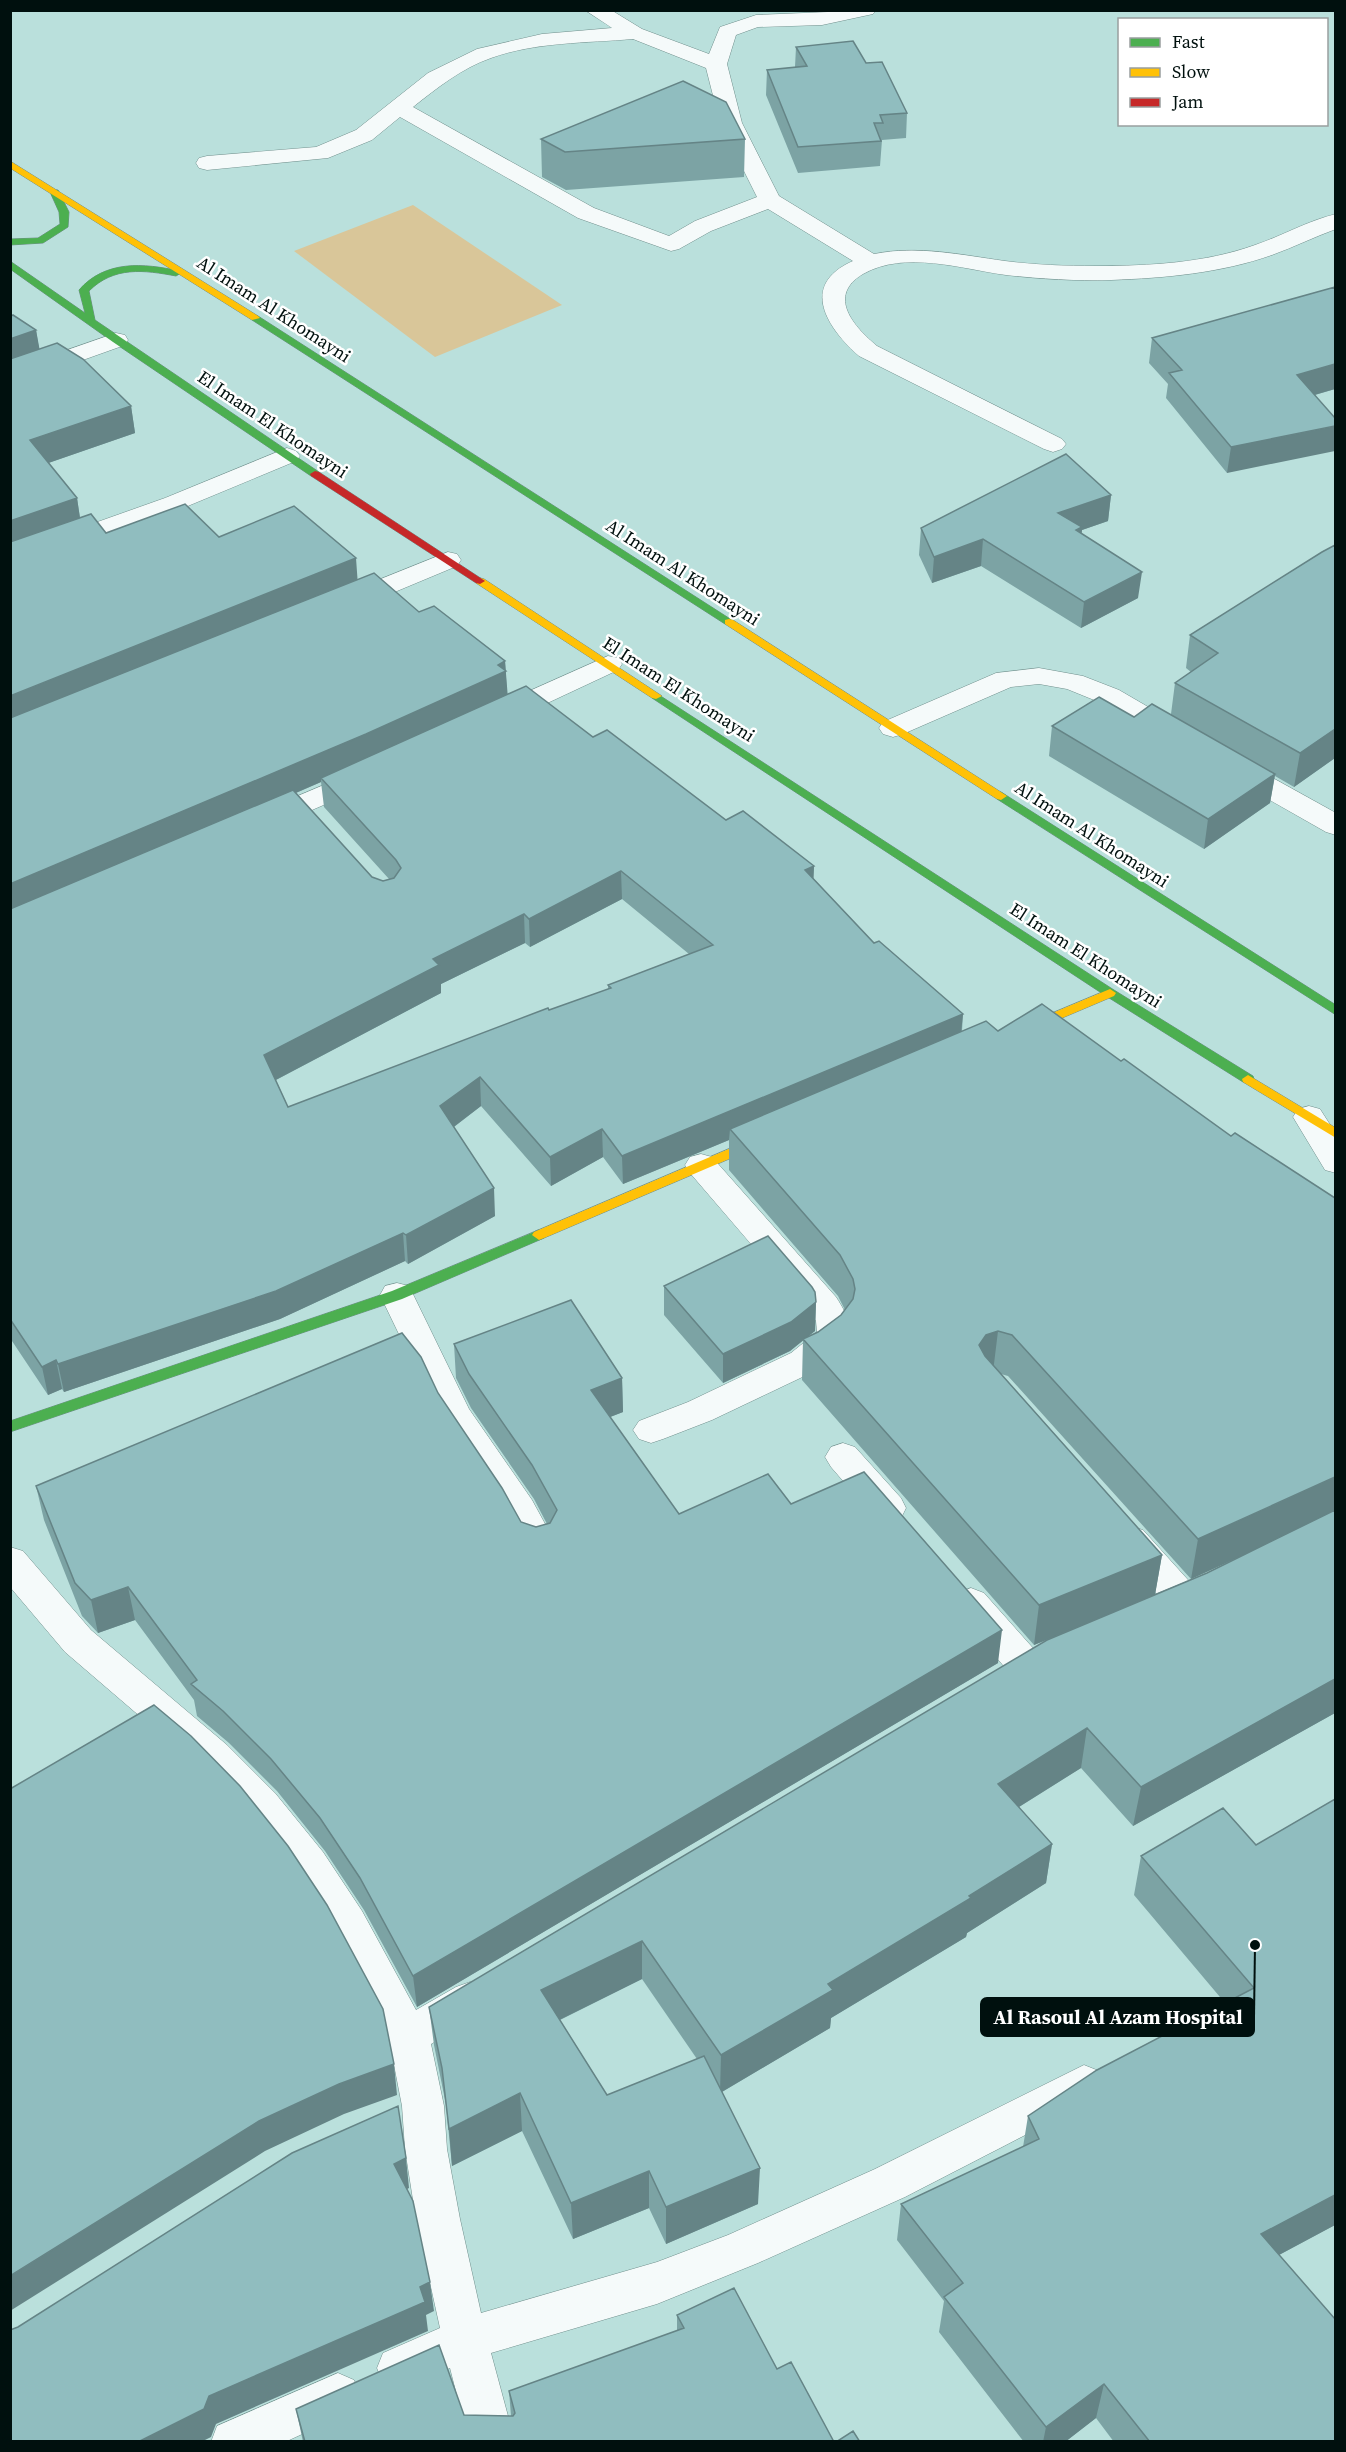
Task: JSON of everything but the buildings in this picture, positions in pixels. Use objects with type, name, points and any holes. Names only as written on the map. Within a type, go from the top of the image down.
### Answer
[{"type":"main road","name":"Al Imam Al Khomayni","points":[[10,164],[190,276],[1335,1011]]},
{"type":"main road","points":[[10,242],[40,241],[64,225],[66,217],[64,207],[55,192]]},
{"type":"main road","name":"El Imam El Khomayni","points":[[10,264],[91,319],[116,340],[287,456],[1110,993],[1335,1134]]},
{"type":"main road","points":[[91,319],[84,290],[90,281],[100,274],[126,267],[141,267],[190,276]]},
{"type":"main road","points":[[1005,1037],[1110,993]]},
{"type":"main road","points":[[10,1427],[397,1295],[787,1129]]},
{"type":"street","points":[[595,10],[636,33],[716,64]]},
{"type":"street","points":[[866,10],[822,19],[756,21],[727,32],[716,64],[732,123],[770,200],[870,262]]},
{"type":"street","points":[[207,163],[320,153],[363,135],[436,78],[484,52],[542,40],[636,33]]},
{"type":"street","points":[[396,107],[586,213],[671,244],[703,226],[770,200]]},
{"type":"street","points":[[1053,444],[868,351],[837,320],[833,291],[842,278],[870,262],[915,256],[1041,271],[1152,271],[1232,260],[1266,250],[1296,235],[1335,221]]},
{"type":"street","points":[[10,379],[116,340]]},
{"type":"street","points":[[10,562],[174,503],[287,456]]},
{"type":"street","points":[[324,612],[448,560]]},
{"type":"street","points":[[473,727],[608,664]]},
{"type":"street","points":[[893,728],[1006,679],[1039,676],[1073,682],[1109,696],[1335,826]]},
{"type":"street","points":[[238,831],[310,813],[390,765]]},
{"type":"street","points":[[1309,1117],[1335,1162]]},
{"type":"street","points":[[651,1430],[700,1412],[803,1362],[817,1353],[834,1336],[833,1320],[824,1306],[701,1165]]},
{"type":"street","points":[[397,1295],[420,1348],[455,1416],[519,1510],[538,1544]]},
{"type":"street","points":[[843,1457],[912,1536]]},
{"type":"street","points":[[1106,1512],[1185,1600]]},
{"type":"street","points":[[10,1561],[78,1641],[182,1727],[261,1805],[309,1864],[348,1923],[410,2036],[407,2112],[426,2149],[438,2219],[465,2339],[492,2442]]},
{"type":"street","points":[[951,1580],[1027,1669]]},
{"type":"street","points":[[410,2036],[502,1981]]},
{"type":"street","points":[[233,2442],[465,2339],[657,2283],[743,2249],[890,2183],[1118,2067]]},
{"type":"shaded area","points":[[413,205],[562,305],[435,357],[294,251]]},
{"type":"traffic: fast","points":[[10,242],[40,241],[65,225],[64,212],[55,192]]},
{"type":"traffic: fast","points":[[10,264],[116,340],[315,474]]},
{"type":"traffic: fast","points":[[91,319],[84,290],[104,275],[127,268],[176,273]]},
{"type":"traffic: fast","points":[[255,318],[729,622]]},
{"type":"traffic: fast","points":[[656,696],[1110,993],[1248,1079]]},
{"type":"traffic: fast","points":[[1001,796],[1336,1011]]},
{"type":"traffic: fast","points":[[10,1427],[397,1295],[539,1235]]},
{"type":"traffic: slow","points":[[10,164],[255,318]]},
{"type":"traffic: slow","points":[[480,581],[656,696]]},
{"type":"traffic: slow","points":[[729,622],[1001,796]]},
{"type":"traffic: slow","points":[[1018,1032],[1110,993]]},
{"type":"traffic: slow","points":[[1248,1079],[1336,1134]]},
{"type":"traffic: slow","points":[[539,1235],[771,1136]]},
{"type":"traffic: jam","points":[[315,474],[480,581]]},
{"type":"place","name":"Al Rasoul Al Azam Hospital","points":[[1255,1945]]}]
